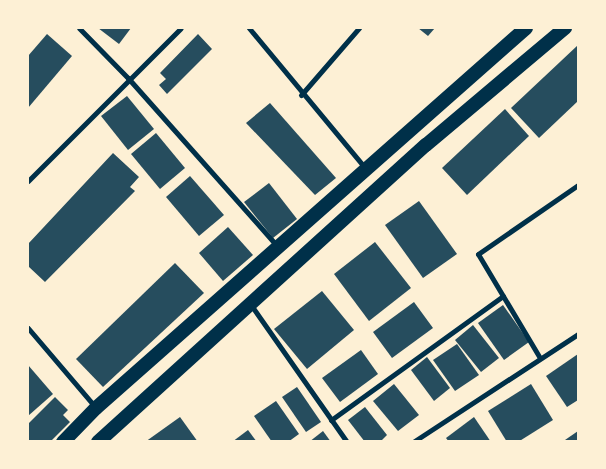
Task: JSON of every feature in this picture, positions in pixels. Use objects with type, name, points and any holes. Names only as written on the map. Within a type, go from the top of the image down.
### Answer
[{"type":"highway","points":[[63,442],[96,408],[279,249],[526,28]]},
{"type":"highway","points":[[98,442],[426,145],[564,28]]},
{"type":"street","points":[[79,28],[128,78],[279,249]]},
{"type":"street","points":[[28,181],[128,78],[181,28]]},
{"type":"street","points":[[249,28],[301,95],[366,170]]},
{"type":"street","points":[[301,95],[359,28]]},
{"type":"street","points":[[540,358],[478,254],[578,185]]},
{"type":"street","points":[[331,420],[503,296]]},
{"type":"street","points":[[251,305],[346,442]]},
{"type":"street","points":[[28,328],[96,408]]},
{"type":"street","points":[[413,442],[578,334]]},
{"type":"street","points":[[28,339],[33,335]]},
{"type":"building","points":[[98,28],[131,28],[119,44]]},
{"type":"building","points":[[418,28],[435,28],[428,36]]},
{"type":"building","points":[[47,34],[72,56],[28,108],[28,56]]},
{"type":"building","points":[[198,34],[212,49],[167,94],[159,85],[166,79],[160,73]]},
{"type":"building","points":[[578,45],[578,101],[539,138],[511,108]]},
{"type":"building","points":[[127,96],[154,129],[128,150],[101,116]]},
{"type":"building","points":[[270,103],[336,178],[315,195],[246,123]]},
{"type":"building","points":[[505,109],[529,136],[467,195],[442,168]]},
{"type":"building","points":[[156,133],[185,168],[160,189],[131,154]]},
{"type":"building","points":[[113,153],[139,177],[130,187],[135,191],[45,282],[28,266],[28,244]]},
{"type":"building","points":[[190,176],[224,215],[199,236],[166,197]]},
{"type":"building","points":[[269,183],[297,219],[273,238],[244,202]]},
{"type":"building","points":[[419,201],[457,254],[423,278],[385,225]]},
{"type":"building","points":[[228,227],[253,255],[223,281],[199,253]]},
{"type":"building","points":[[375,242],[411,288],[369,321],[334,274]]},
{"type":"building","points":[[175,263],[204,293],[103,387],[76,359]]},
{"type":"building","points":[[322,291],[354,330],[307,369],[274,329]]},
{"type":"building","points":[[414,302],[433,328],[392,358],[373,332]]},
{"type":"building","points":[[503,305],[529,342],[504,360],[478,323]]},
{"type":"building","points":[[473,325],[499,358],[481,372],[455,340]]},
{"type":"building","points":[[457,344],[479,375],[455,391],[433,360]]},
{"type":"building","points":[[361,350],[378,374],[340,402],[322,378]]},
{"type":"building","points":[[578,354],[578,400],[567,407],[546,376]]},
{"type":"building","points":[[427,357],[450,388],[434,401],[411,370]]},
{"type":"building","points":[[28,365],[53,394],[28,416]]},
{"type":"building","points":[[394,384],[419,415],[398,431],[373,401]]},
{"type":"building","points":[[531,384],[553,420],[518,442],[507,442],[488,411]]},
{"type":"building","points":[[297,387],[321,422],[306,432],[282,397]]},
{"type":"building","points":[[55,397],[68,410],[63,415],[70,422],[50,442],[28,442],[28,424]]},
{"type":"building","points":[[276,401],[299,434],[288,442],[272,442],[254,416]]},
{"type":"building","points":[[365,407],[387,435],[380,442],[365,442],[348,420]]},
{"type":"building","points":[[180,417],[198,442],[145,442]]},
{"type":"building","points":[[474,417],[491,442],[449,442],[446,438]]},
{"type":"building","points":[[248,430],[257,442],[232,442]]},
{"type":"building","points":[[323,431],[331,442],[309,442]]},
{"type":"building","points":[[578,431],[578,442],[566,442],[565,440]]}]
